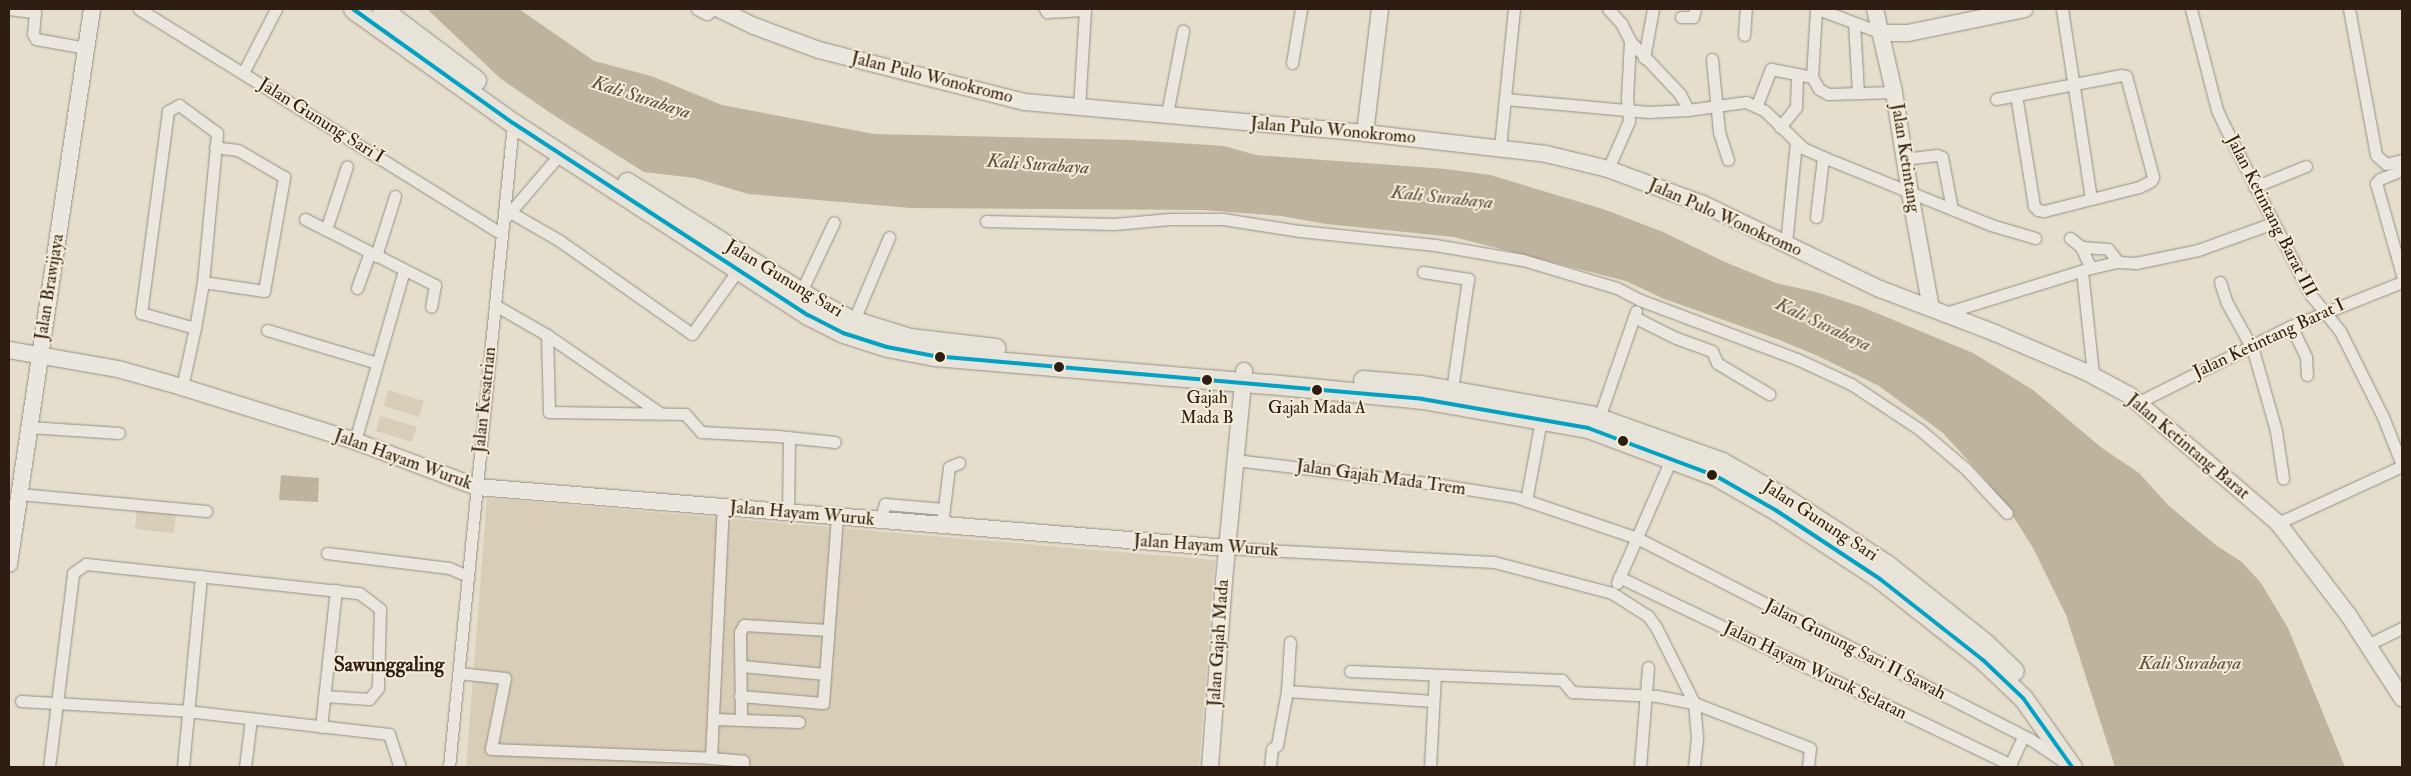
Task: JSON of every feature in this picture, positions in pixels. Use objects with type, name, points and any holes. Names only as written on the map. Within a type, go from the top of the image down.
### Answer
[{"type":"main road","name":"Jalan Gunung Sari","points":[[382,9],[519,113],[652,205],[738,270],[808,315],[843,333],[912,352],[969,352],[1243,376],[1422,399],[1588,428],[1674,452],[1722,462],[1786,498],[1886,564],[1987,654],[2032,690],[2083,767]]},
{"type":"main road","name":"Jalan Gunung Sari","points":[[359,10],[513,123],[560,154],[801,292],[854,320],[910,338],[969,352]]},
{"type":"main road","name":"Jalan Gunung Sari","points":[[1243,376],[1421,384],[1599,418],[1674,452]]},
{"type":"main road","name":"Jalan Gunung Sari","points":[[1987,654],[2023,698],[2071,767]]},
{"type":"street","points":[[9,9],[36,12],[33,34],[36,40],[86,48]]},
{"type":"street","name":"Jalan Brawijaya","points":[[9,564],[92,9]]},
{"type":"street","name":"Jalan Gunung Sari I","points":[[140,9],[502,234]]},
{"type":"street","points":[[243,73],[276,9]]},
{"type":"street","points":[[697,9],[707,14],[714,9]]},
{"type":"street","name":"Jalan Pulo Wonokromo","points":[[719,9],[754,26],[819,50],[1025,102],[1500,147],[1546,154],[1608,169],[1703,204],[1880,289],[1937,311]]},
{"type":"street","points":[[1045,9],[1047,12],[1085,9],[1079,108]]},
{"type":"street","points":[[1292,63],[1301,9]]},
{"type":"street","points":[[1364,133],[1380,9]]},
{"type":"street","points":[[1500,147],[1514,9]]},
{"type":"street","points":[[1608,9],[1621,23],[1630,41],[1644,58],[1680,94],[1688,110]]},
{"type":"street","points":[[1644,58],[1654,9]]},
{"type":"street","points":[[1681,17],[1693,17],[1695,9]]},
{"type":"street","points":[[1744,34],[1746,9]]},
{"type":"street","points":[[1894,92],[1823,92],[1812,77],[1817,9],[1882,33],[1908,33],[2025,9]]},
{"type":"street","name":"Jalan Ketintang","points":[[1875,9],[1894,92],[1910,194],[1937,311]]},
{"type":"street","points":[[2062,9],[2072,85],[2091,199]]},
{"type":"street","name":"Jalan Ketintang Barat III","points":[[2190,9],[2217,110],[2254,187],[2310,294],[2344,338],[2383,417],[2402,466]]},
{"type":"street","points":[[2349,9],[2376,155],[2386,164],[2402,160]]},
{"type":"street","points":[[1854,23],[1858,92]]},
{"type":"street","points":[[1167,114],[1183,31]]},
{"type":"street","points":[[1608,169],[1628,129],[1629,111],[1627,98],[1630,41]]},
{"type":"street","points":[[1712,59],[1719,132],[1728,160]]},
{"type":"street","points":[[1757,105],[1771,69],[1812,77]]},
{"type":"street","points":[[1780,127],[1796,107],[1797,74]]},
{"type":"street","points":[[1996,99],[2126,76],[2153,177],[2148,184],[2139,188],[2044,212],[2034,206],[2016,96]]},
{"type":"street","points":[[1505,99],[1629,111],[1688,110],[1746,102],[1757,105],[1796,142],[1823,157],[1910,194],[1992,225],[2035,238]]},
{"type":"street","points":[[182,387],[195,328],[203,282],[217,133],[179,105],[168,111],[141,313],[195,328]]},
{"type":"street","name":"Jalan Kesatrian","points":[[449,767],[502,234],[507,216],[513,123]]},
{"type":"street","points":[[1786,244],[1796,142]]},
{"type":"street","points":[[203,282],[264,291],[284,177],[238,150],[216,147]]},
{"type":"street","points":[[560,154],[507,216],[560,240],[692,334],[738,270]]},
{"type":"street","points":[[1904,159],[1937,155],[1942,157],[1952,209]]},
{"type":"street","points":[[1816,217],[1823,157]]},
{"type":"street","points":[[326,230],[347,166]]},
{"type":"street","points":[[2254,187],[2306,166]]},
{"type":"street","points":[[2402,170],[2380,179],[2376,183],[2402,275]]},
{"type":"street","points":[[357,288],[396,196]]},
{"type":"street","points":[[305,219],[435,285],[431,307]]},
{"type":"street","points":[[986,221],[1114,224],[1170,219],[1223,219],[1300,231],[1435,245],[1523,260],[1617,288],[1640,300],[1797,359],[1851,384],[1919,429],[1966,469],[2007,513]]},
{"type":"street","points":[[801,292],[834,222]]},
{"type":"street","points":[[1937,311],[2118,262],[2136,263],[2198,250],[2273,223]]},
{"type":"street","points":[[854,320],[890,237]]},
{"type":"street","points":[[2070,238],[2081,247],[2108,250],[2118,262]]},
{"type":"street","points":[[2081,247],[2087,270],[2093,374]]},
{"type":"street","points":[[355,441],[404,270]]},
{"type":"street","points":[[1423,272],[1468,280],[1452,390]]},
{"type":"street","points":[[2220,282],[2227,303],[2251,346],[2276,431],[2283,478]]},
{"type":"street","name":"Jalan Ketintang Barat I","points":[[2139,402],[2291,326],[2402,282]]},
{"type":"street","points":[[1599,418],[1640,300]]},
{"type":"street","points":[[495,305],[547,335],[660,414]]},
{"type":"street","name":"Jalan Ketintang Barat","points":[[1937,311],[2093,374],[2139,402],[2278,523],[2349,616],[2402,698]]},
{"type":"street","points":[[1634,317],[1676,338],[1712,351],[1717,363],[1769,394]]},
{"type":"street","points":[[2291,326],[2306,357],[2307,375]]},
{"type":"street","points":[[267,330],[377,363]]},
{"type":"street","points":[[547,335],[549,412],[685,414],[701,432],[835,442]]},
{"type":"street","name":"Jalan Hayam Wuruk","points":[[9,350],[118,369],[182,387],[355,441],[477,487],[880,520],[943,517],[1227,548],[1494,562],[1612,593],[1648,616],[1656,627],[1694,703]]},
{"type":"street","name":"Jalan Gajah Mada","points":[[1210,767],[1243,376]]},
{"type":"street","points":[[1526,501],[1541,420]]},
{"type":"street","points":[[29,427],[119,433]]},
{"type":"street","points":[[788,512],[789,438]]},
{"type":"street","points":[[1612,593],[1674,452]]},
{"type":"street","name":"Jalan Gajah Mada Trem","points":[[1235,460],[1429,483],[1526,501],[1637,538]]},
{"type":"street","points":[[943,517],[949,467],[959,462]]},
{"type":"street","points":[[2278,523],[2402,466]]},
{"type":"street","points":[[19,494],[206,511]]},
{"type":"street","points":[[711,758],[715,719],[723,507]]},
{"type":"street","points":[[740,696],[823,703],[837,516]]},
{"type":"street","name":"Jalan Gunung Sari II Sawah","points":[[1637,538],[2036,742],[2071,767]]},
{"type":"street","points":[[327,553],[449,568],[468,576]]},
{"type":"street","points":[[49,767],[74,574],[86,564],[359,593],[380,609],[378,688],[369,699],[324,696]]},
{"type":"street","points":[[183,767],[201,576]]},
{"type":"street","name":"Jalan Hayam Wuruk Selatan","points":[[1619,577],[2010,766]]},
{"type":"street","points":[[321,727],[336,590]]},
{"type":"street","points":[[741,720],[742,666],[740,632],[744,625],[828,630]]},
{"type":"street","points":[[2367,645],[2402,628]]},
{"type":"street","points":[[1270,767],[1272,749],[1277,746],[1287,690],[1290,642]]},
{"type":"street","points":[[742,666],[825,674]]},
{"type":"street","points":[[1640,767],[1648,667]]},
{"type":"street","points":[[1350,671],[1562,680],[1572,692],[1645,695],[1694,703],[1810,748],[1808,767]]},
{"type":"street","points":[[458,673],[505,678],[491,749],[711,758],[743,761],[743,767]]},
{"type":"street","points":[[1430,767],[1434,676]]},
{"type":"street","points":[[1287,690],[1433,702]]},
{"type":"street","points":[[21,701],[187,712],[389,734],[400,767]]},
{"type":"street","points":[[1694,703],[1697,738],[1694,767]]},
{"type":"street","points":[[245,767],[251,719]]},
{"type":"street","points":[[715,719],[799,722]]},
{"type":"street","points":[[2010,766],[2023,737]]},
{"type":"shaded area","points":[[388,390],[424,401],[419,417],[384,406]]},
{"type":"shaded area","points":[[380,416],[417,427],[412,442],[376,431]]},
{"type":"shaded area","points":[[487,498],[1215,560],[1199,767],[466,767]]},
{"type":"shaded area","points":[[137,506],[176,510],[174,533],[135,529]]},
{"type":"water","name":"Kali Surabaya","points":[[427,9],[519,9],[594,61],[651,76],[722,105],[874,134],[1132,140],[1224,146],[1256,155],[1446,169],[1490,175],[1603,209],[1663,232],[1725,262],[1776,283],[1816,292],[1862,307],[1973,353],[2033,390],[2102,448],[2139,473],[2169,506],[2217,546],[2242,562],[2261,583],[2288,628],[2345,767],[2115,767],[2066,615],[2033,548],[2013,516],[1984,478],[1943,433],[1879,386],[1818,356],[1777,339],[1662,298],[1626,281],[1454,237],[1326,224],[1281,216],[1204,210],[911,208],[748,194],[695,178],[644,172],[558,118],[501,79]]},
{"type":"water","points":[[281,475],[319,478],[318,502],[279,500]]},
{"type":"transit line","points":[[353,9],[513,123],[808,315],[843,333],[887,347],[934,356],[1422,399],[1588,428],[1716,476],[1777,511],[1880,579],[1983,660],[2023,698],[2072,767]]},
{"type":"place","name":"Gajah Mada B","points":[[1207,380]]},
{"type":"place","name":"Gajah Mada A","points":[[1317,390]]},
{"type":"district","name":"Sawunggaling","points":[[389,664]]}]
